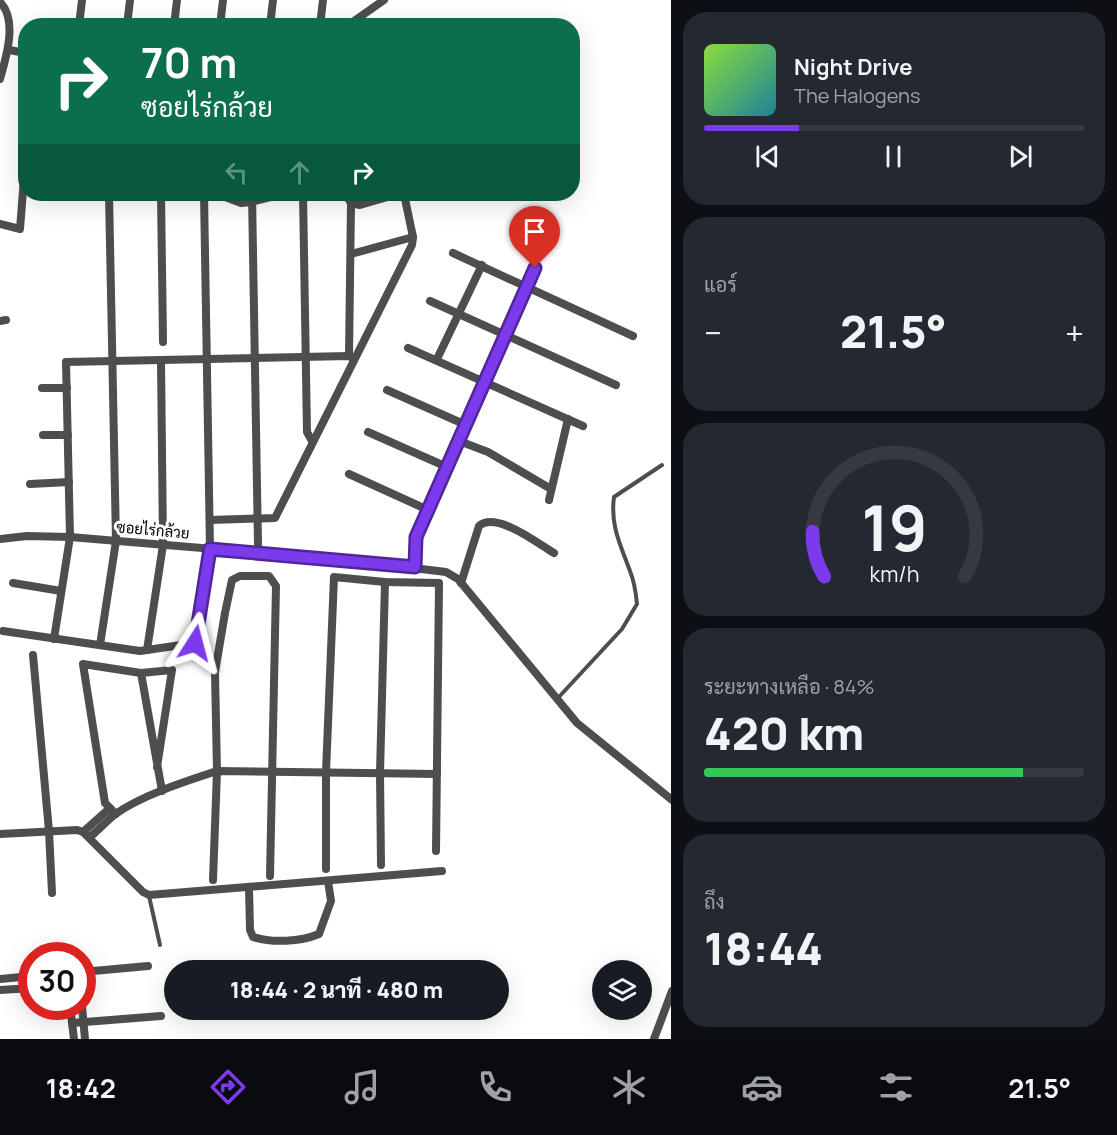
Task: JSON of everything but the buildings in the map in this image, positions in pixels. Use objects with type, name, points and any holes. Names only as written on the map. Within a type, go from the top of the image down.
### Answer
[{"type":"street","points":[[80,18],[82,0]]},
{"type":"street","points":[[128,18],[130,0]]},
{"type":"street","points":[[175,18],[177,0]]},
{"type":"street","points":[[221,18],[223,0]]},
{"type":"street","points":[[271,18],[273,0]]},
{"type":"street","points":[[321,18],[322,0]]},
{"type":"street","points":[[356,18],[373,3],[384,0]]},
{"type":"street","points":[[0,3],[8,14],[9,50],[0,79]]},
{"type":"street","points":[[0,18],[8,24]]},
{"type":"street","points":[[9,50],[18,52]]},
{"type":"street","points":[[0,224],[20,229],[22,201]]},
{"type":"street","points":[[100,645],[116,541],[109,201]]},
{"type":"street","points":[[161,201],[163,342]]},
{"type":"street","points":[[3,631],[140,651],[195,643],[210,549],[204,201]]},
{"type":"street","points":[[252,201],[258,544]]},
{"type":"street","points":[[303,201],[307,432],[312,441]]},
{"type":"street","points":[[352,358],[351,203],[360,205],[374,201]]},
{"type":"street","points":[[210,520],[274,518],[352,358],[412,245],[413,237],[405,201]]},
{"type":"street","points":[[351,254],[413,237]]},
{"type":"street","points":[[453,253],[633,336]]},
{"type":"street","points":[[437,359],[482,265]]},
{"type":"street","points":[[415,567],[416,537],[535,268]]},
{"type":"street","points":[[430,301],[616,385]]},
{"type":"street","points":[[408,348],[583,426]]},
{"type":"street","points":[[54,639],[70,537],[66,362],[352,358]]},
{"type":"street","points":[[147,650],[163,545],[161,360]]},
{"type":"street","points":[[42,388],[67,388]]},
{"type":"street","points":[[387,390],[466,424]]},
{"type":"street","points":[[549,500],[568,419]]},
{"type":"street","points":[[368,432],[447,467]]},
{"type":"street","points":[[43,435],[68,435]]},
{"type":"street","points":[[459,441],[488,452],[551,489]]},
{"type":"street","points":[[349,474],[428,510]]},
{"type":"street","points":[[30,484],[69,482]]},
{"type":"street","points":[[554,553],[514,529],[491,520],[483,522],[479,526],[461,583],[577,723],[671,799]]},
{"type":"street","name":"ซอยไร่กล้วย","points":[[0,539],[27,536],[70,537],[415,567],[446,572],[461,583]]},
{"type":"street","points":[[213,880],[217,771],[215,672],[232,580],[240,576],[269,576],[276,586],[270,876]]},
{"type":"street","points":[[326,869],[326,772],[334,577],[385,582],[439,583],[436,851]]},
{"type":"street","points":[[381,865],[380,773],[385,582]]},
{"type":"street","points":[[13,583],[62,591]]},
{"type":"street","points":[[33,655],[49,831],[52,893]]},
{"type":"street","points":[[113,811],[105,803],[83,664],[141,674],[172,670],[157,767]]},
{"type":"street","points":[[141,674],[162,791]]},
{"type":"street","points":[[86,835],[113,811],[217,771],[437,774]]},
{"type":"street","points":[[0,834],[77,830],[86,835],[149,896],[442,872]]},
{"type":"street","points":[[249,888],[250,930],[253,937],[271,940],[297,939],[319,934],[331,902],[328,881]]},
{"type":"street","points":[[96,971],[148,966]]},
{"type":"street","points":[[0,979],[18,977]]},
{"type":"street","points":[[0,990],[18,989]]},
{"type":"street","points":[[654,1039],[671,994]]},
{"type":"street","points":[[72,1023],[161,1016]]},
{"type":"street","points":[[72,1020],[74,1039]]},
{"type":"street","points":[[83,1020],[85,1039]]},
{"type":"lane","points":[[557,699],[622,628],[637,604],[631,572],[617,540],[614,497],[662,465]]},
{"type":"lane","points":[[149,896],[160,945]]},
{"type":"route","points":[[195,643],[210,549],[415,567],[416,537],[535,268]]}]
